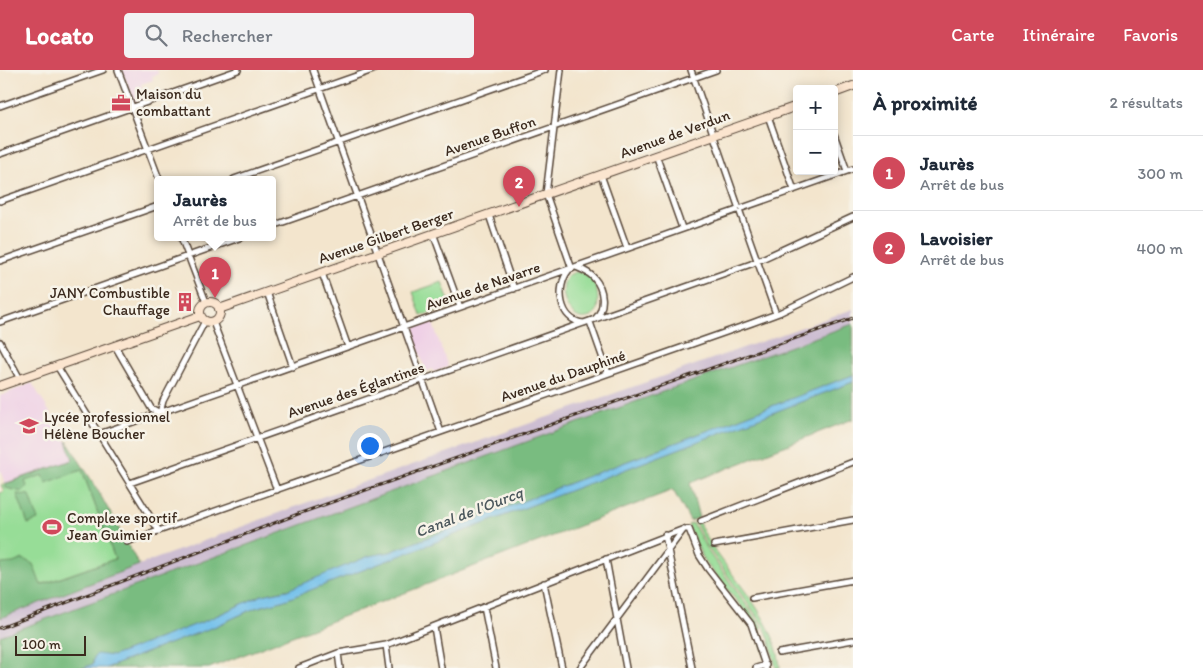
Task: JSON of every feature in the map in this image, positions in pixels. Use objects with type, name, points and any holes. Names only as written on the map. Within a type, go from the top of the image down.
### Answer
[{"type":"street","points":[[0,106],[103,70]]},
{"type":"street","points":[[118,70],[158,176]]},
{"type":"street","points":[[0,154],[238,70]]},
{"type":"street","points":[[313,70],[441,432]]},
{"type":"street","points":[[0,201],[373,70]]},
{"type":"street","points":[[243,176],[545,70]]},
{"type":"street","points":[[561,70],[546,194],[572,268]]},
{"type":"street","points":[[690,70],[776,314]]},
{"type":"street","name":"Avenue Buffon","points":[[276,225],[716,70]]},
{"type":"street","points":[[838,91],[853,86]]},
{"type":"street","name":"Avenue de Verdun","points":[[561,188],[656,155],[715,139],[793,107]]},
{"type":"street","points":[[768,116],[794,190]]},
{"type":"street","points":[[838,145],[847,171]]},
{"type":"street","points":[[656,155],[682,228]]},
{"type":"street","name":"Avenue de Navarre","points":[[99,434],[853,169]]},
{"type":"street","points":[[601,175],[627,248]]},
{"type":"street","name":"Avenue Gilbert Berger","points":[[219,309],[561,188]]},
{"type":"street","points":[[0,261],[154,207]]},
{"type":"street","points":[[488,215],[514,288]]},
{"type":"street","name":"Avenue des Églantines","points":[[130,483],[758,261],[853,218]]},
{"type":"street","points":[[433,233],[460,307]]},
{"type":"street","points":[[182,241],[206,302]]},
{"type":"street","points":[[0,322],[231,241]]},
{"type":"street","points":[[572,268],[586,271],[593,277],[601,292],[603,302],[600,313],[590,321],[575,320],[563,306],[560,289],[563,277],[572,268]]},
{"type":"street","points":[[322,273],[348,347]]},
{"type":"street","name":"Avenue du Dauphiné","points":[[127,542],[776,314],[853,277]]},
{"type":"street","points":[[267,292],[293,367]]},
{"type":"street","points":[[0,386],[115,346],[206,319],[219,315],[219,309],[213,302],[206,302],[200,308],[206,319],[238,386],[277,490]]},
{"type":"street","points":[[115,346],[151,408],[160,413],[163,402],[206,319]]},
{"type":"street","points":[[590,321],[608,373]]},
{"type":"street","points":[[0,342],[20,379]]},
{"type":"street","points":[[57,366],[159,531]]},
{"type":"street","points":[[701,521],[853,462]]},
{"type":"street","points":[[714,546],[853,520]]},
{"type":"street","points":[[580,668],[684,529]]},
{"type":"street","points":[[299,668],[338,653],[386,645],[665,535],[689,529],[699,555],[708,569],[752,624],[766,666],[756,668]]},
{"type":"street","points":[[665,535],[692,668]]},
{"type":"street","points":[[606,559],[626,668]]},
{"type":"street","points":[[752,598],[853,580]]},
{"type":"street","points":[[544,583],[562,668]]},
{"type":"street","points":[[484,607],[496,668]]},
{"type":"street","points":[[434,627],[441,668]]},
{"type":"street","points":[[779,653],[853,640]]},
{"type":"street","points":[[386,645],[389,668]]},
{"type":"street","points":[[338,653],[340,668]]},
{"type":"shaded area","points":[[122,70],[157,70],[158,74],[152,76],[153,80],[141,84],[146,99],[134,102]]},
{"type":"shaded area","points":[[853,309],[853,324],[651,396],[0,636],[0,618],[316,499]]},
{"type":"shaded area","points":[[432,321],[448,367],[434,372],[432,369],[426,372],[414,336],[411,337],[409,331]]},
{"type":"shaded area","name":"Lycée professionnel Hélène Boucher","points":[[32,383],[67,441],[73,460],[5,484],[0,470],[0,396]]},
{"type":"green space","points":[[576,272],[588,276],[595,286],[597,293],[596,313],[587,318],[578,317],[571,312],[566,303],[564,284],[568,276]]},
{"type":"green space","points":[[442,282],[451,306],[421,316],[413,292]]},
{"type":"green space","points":[[853,324],[853,375],[390,552],[369,556],[295,588],[262,595],[205,621],[113,656],[93,660],[93,664],[83,668],[0,668],[0,636],[651,396]]},
{"type":"green space","points":[[853,382],[853,419],[690,483],[699,518],[690,521],[673,490],[209,668],[106,668],[216,626],[255,608],[282,601]]},
{"type":"green space","points":[[67,441],[97,489],[139,565],[0,618],[0,564],[13,563],[23,559],[33,564],[41,585],[115,559],[82,470],[46,483],[43,475],[25,481],[27,486],[22,492],[6,488],[5,484],[73,460]]},
{"type":"green space","name":"Complexe sportif Jean Guimier","points":[[73,460],[82,470],[115,559],[37,586],[0,571],[0,493],[4,491],[1,485]]},
{"type":"green space","points":[[17,494],[30,495],[38,520],[28,524]]},
{"type":"green space","points":[[698,521],[708,539],[769,628],[780,668],[776,668],[769,638],[764,626],[708,548],[695,522]]},
{"type":"green space","points":[[693,523],[707,550],[762,627],[760,630],[766,658],[753,621],[709,567],[701,554],[688,525]]},
{"type":"water","points":[[853,375],[853,382],[282,601],[255,608],[216,626],[106,668],[83,668],[93,664],[94,657],[97,654],[113,656],[205,621],[262,595],[287,590],[369,556],[390,552]]},
{"type":"railway","points":[[0,628],[298,514],[853,318]]},
{"type":"place","name":"Maison du combattant","points":[[121,103]]},
{"type":"place","name":"Lavoisier","points":[[519,207]]},
{"type":"place","name":"Jaurès","points":[[215,298]]},
{"type":"place","name":"JANY Combustible Chauffage","points":[[185,302]]},
{"type":"place","name":"Lycée professionnel Hélène Boucher","points":[[29,426]]},
{"type":"place","name":"Complexe sportif Jean Guimier","points":[[52,527]]},
{"type":"water label","name":"Canal de l'Ourcq","points":[[469,512]]}]
